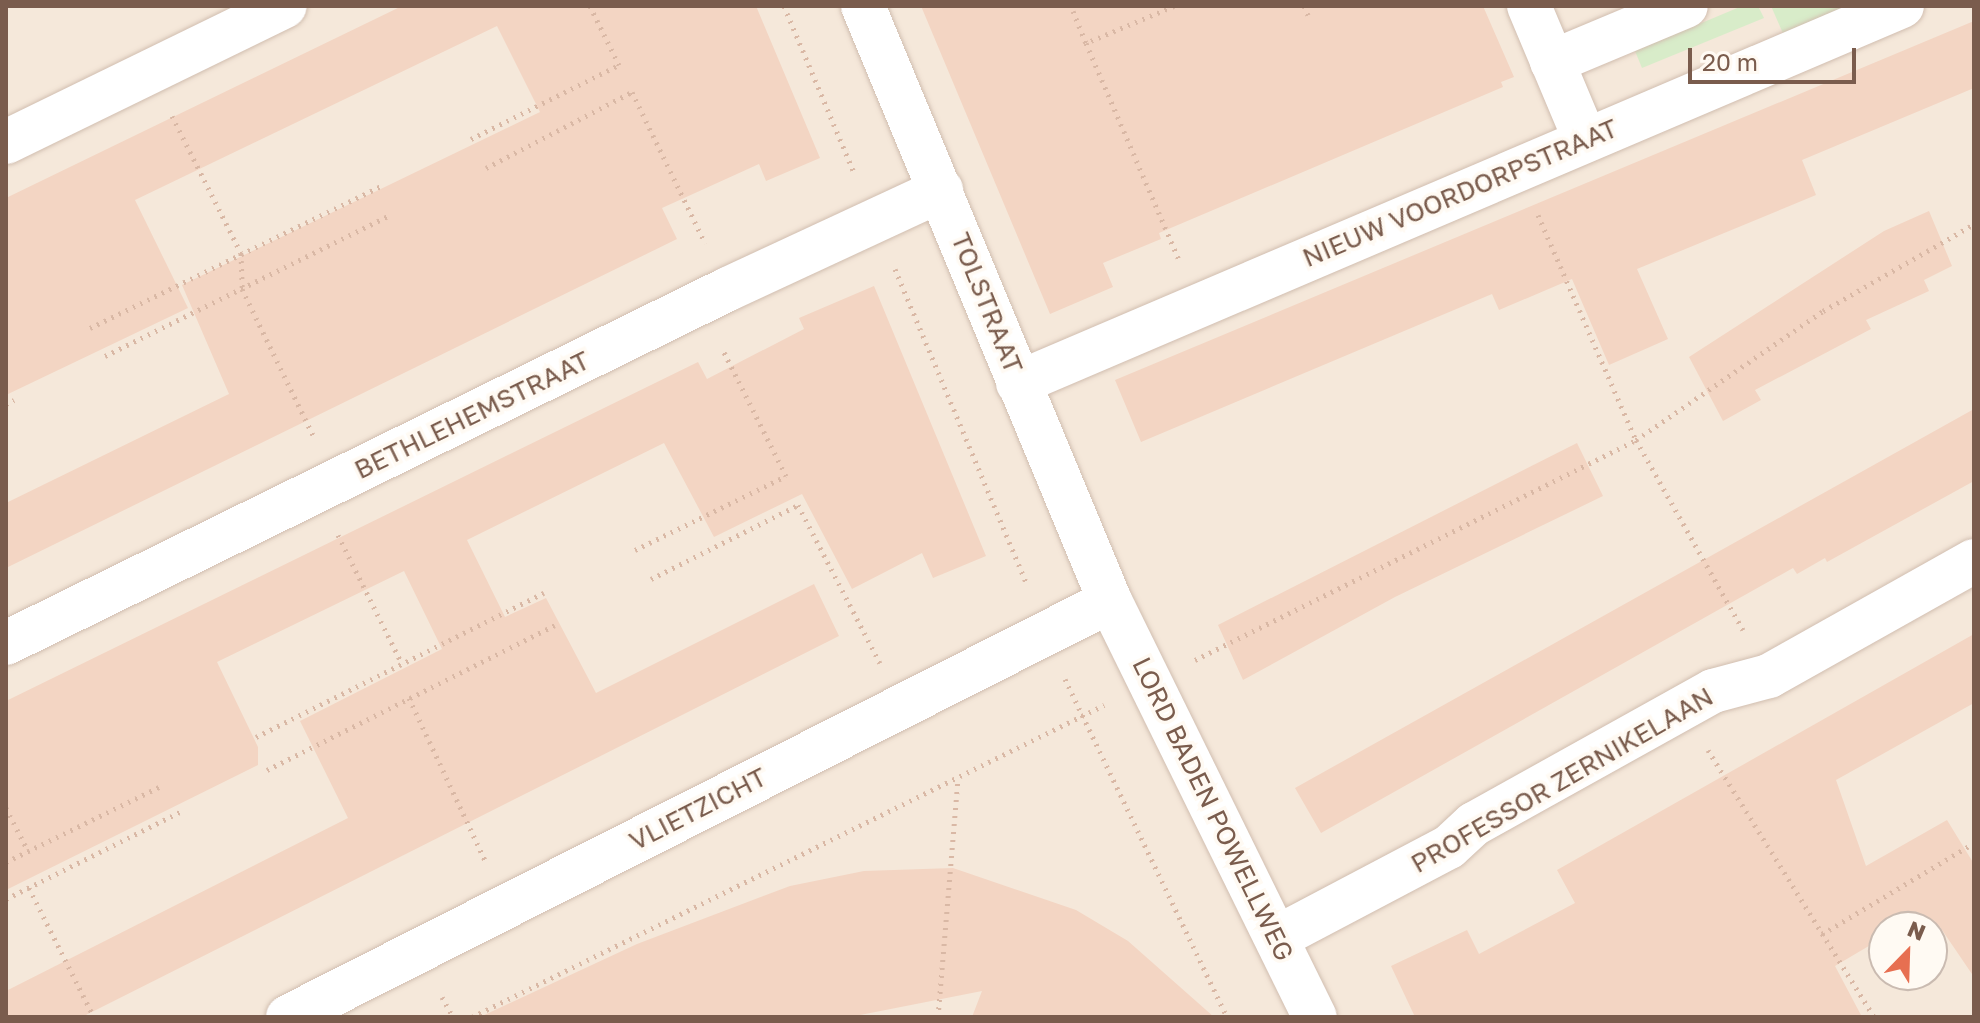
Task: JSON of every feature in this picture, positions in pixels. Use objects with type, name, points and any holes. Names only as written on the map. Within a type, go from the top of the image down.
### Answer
[{"type":"street","points":[[6,142],[285,6]]},
{"type":"street","name":"TOLSTRAAT","points":[[863,6],[1110,601]]},
{"type":"street","points":[[1529,6],[1585,139]]},
{"type":"street","points":[[1552,62],[1686,6]]},
{"type":"street","name":"NIEUW VOORDORPSTRAAT","points":[[1018,383],[1902,6]]},
{"type":"street","name":"BETHLEHEMSTRAAT","points":[[6,643],[728,289],[941,190]]},
{"type":"street","name":"PROFESSOR ZERNIKELAAN","points":[[1278,937],[1449,847],[1474,824],[1713,691],[1769,676],[1974,561]]},
{"type":"street","name":"VLIETZICHT","points":[[288,1017],[901,704],[1110,601]]},
{"type":"street","name":"LORD BADEN POWELLWEG","points":[[1110,601],[1315,1017]]},
{"type":"path","points":[[471,139],[619,65],[590,6]]},
{"type":"path","points":[[784,6],[1080,717],[1227,1017]]},
{"type":"path","points":[[1086,43],[1174,6]]},
{"type":"path","points":[[1304,6],[1308,15]]},
{"type":"path","points":[[1073,11],[1198,305]]},
{"type":"path","points":[[149,73],[241,253],[242,289],[402,664]]},
{"type":"path","points":[[486,168],[632,92],[738,306],[714,333],[786,476],[635,550]]},
{"type":"path","points":[[1518,168],[1636,440],[1769,676]]},
{"type":"path","points":[[90,328],[381,186]]},
{"type":"path","points":[[105,356],[390,215]]},
{"type":"path","points":[[472,1017],[958,779],[1636,440],[1823,311],[1974,224]]},
{"type":"path","points":[[6,404],[14,400]]},
{"type":"path","points":[[651,579],[798,505],[901,704]]},
{"type":"path","points":[[256,737],[544,593]]},
{"type":"path","points":[[267,770],[555,625]]},
{"type":"path","points":[[409,698],[507,907]]},
{"type":"path","points":[[1682,708],[1874,1017]]},
{"type":"path","points":[[938,1017],[958,779]]},
{"type":"path","points":[[6,862],[163,785]]},
{"type":"path","points":[[6,808],[28,851]]},
{"type":"path","points":[[6,899],[180,812]]},
{"type":"path","points":[[1822,934],[1974,843]]},
{"type":"path","points":[[29,888],[94,1017]]},
{"type":"shaded area","points":[[6,6],[1974,6],[1974,1017],[6,1017]]},
{"type":"green space","points":[[1742,6],[1758,6],[1764,18],[1642,68],[1635,51]]},
{"type":"green space","points":[[1771,6],[1861,6],[1785,38]]},
{"type":"building","points":[[402,6],[756,6],[820,158],[766,181],[759,164],[662,208],[677,239],[6,568],[6,503],[229,394],[182,285],[540,112],[497,26],[135,200],[188,308],[6,395],[6,198]]},
{"type":"building","points":[[921,6],[1483,6],[1514,77],[1501,82],[1503,87],[1159,233],[1161,239],[1103,263],[1113,287],[1050,314]]},
{"type":"building","points":[[1974,21],[1974,88],[1802,160],[1816,195],[1637,269],[1668,339],[1609,365],[1572,279],[1499,310],[1492,294],[1141,442],[1115,380]]},
{"type":"building","points":[[1929,211],[1952,266],[1924,280],[1929,291],[1866,320],[1871,329],[1755,390],[1761,400],[1723,421],[1689,357],[1884,231]]},
{"type":"building","points":[[874,286],[986,556],[933,578],[922,553],[852,589],[802,494],[714,537],[664,443],[467,540],[505,617],[546,598],[596,693],[814,584],[839,636],[82,1017],[6,1017],[6,991],[348,818],[300,721],[442,649],[404,571],[217,662],[258,747],[258,765],[6,890],[6,701],[698,362],[707,379],[804,329],[799,318]]},
{"type":"building","points":[[1974,409],[1974,481],[1827,562],[1825,558],[1797,574],[1793,568],[1321,833],[1295,788]]},
{"type":"building","points":[[1577,443],[1603,496],[1395,597],[1243,680],[1218,625]]},
{"type":"building","points":[[1974,634],[1974,703],[1836,780],[1866,866],[1947,820],[1974,864],[1974,977],[1948,939],[1948,911],[1868,911],[1868,946],[1835,966],[1862,1017],[1415,1017],[1391,966],[1467,930],[1479,954],[1575,903],[1557,870]]},
{"type":"building","points":[[953,868],[1076,910],[1128,941],[1214,1017],[972,1017],[982,991],[850,1017],[480,1017],[637,944],[790,886],[864,871]]}]
